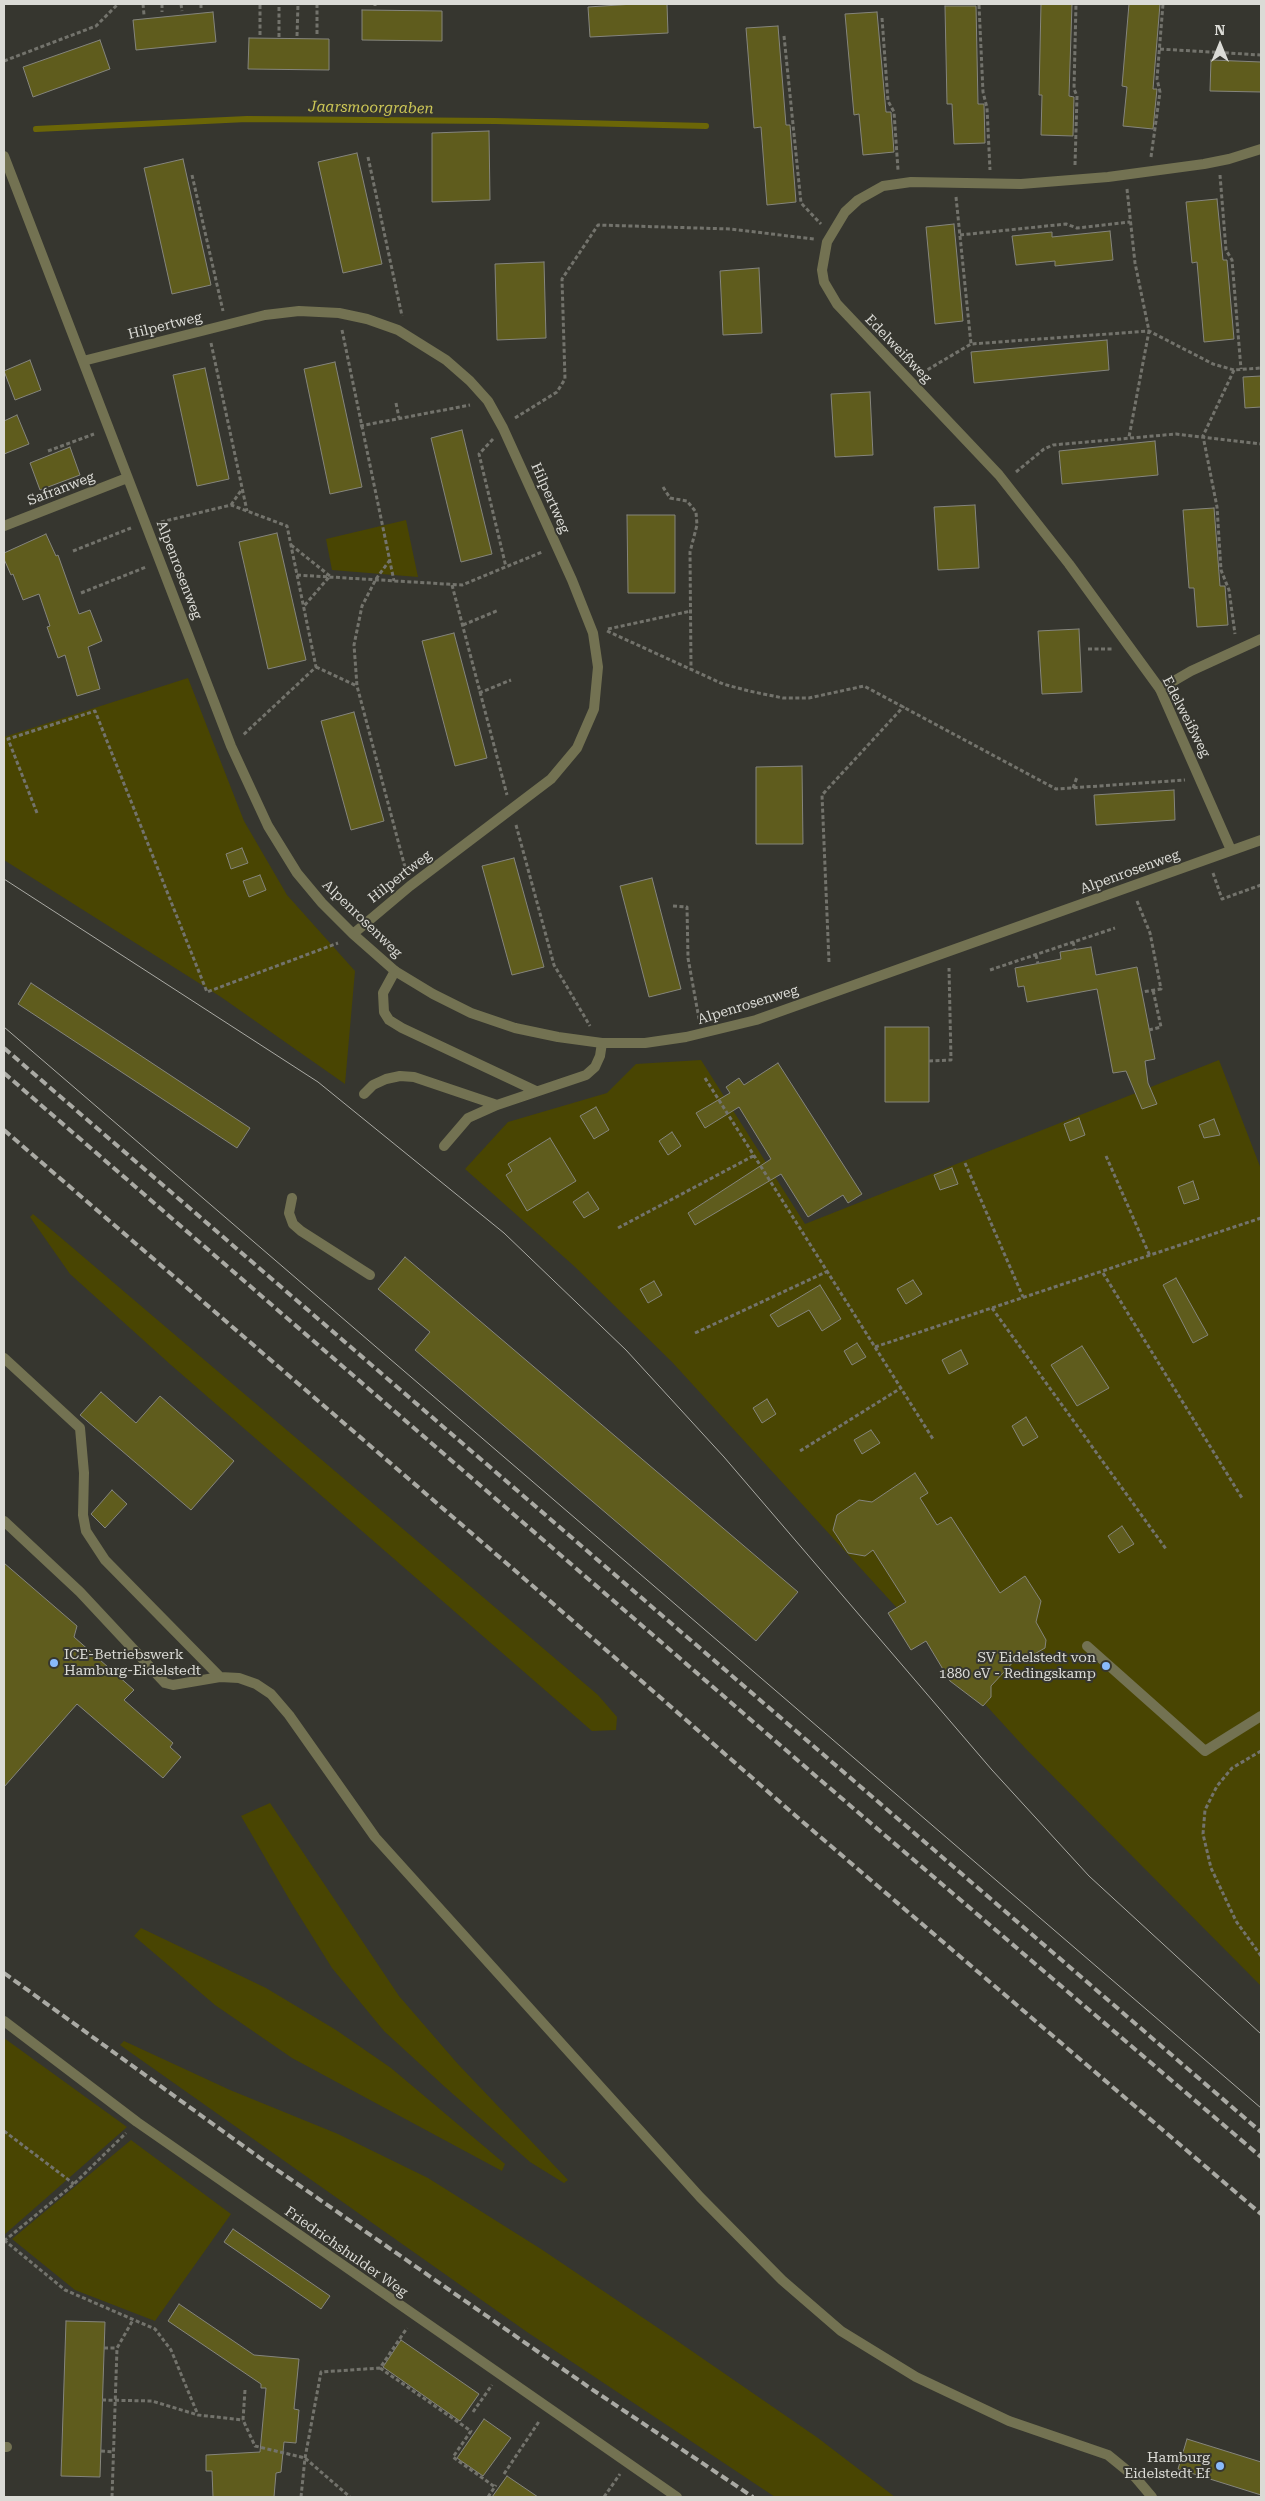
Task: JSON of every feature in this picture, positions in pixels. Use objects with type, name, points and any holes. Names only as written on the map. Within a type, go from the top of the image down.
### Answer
[{"type":"street","name":"Edelweißweg","points":[[1231,850],[1160,689],[1069,564],[999,475],[837,304],[824,282],[824,254],[834,228],[845,212],[858,200],[883,186],[911,182],[999,184],[1099,178],[1204,164],[1229,159],[1261,149]]},
{"type":"street","name":"Alpenrosenweg","points":[[4,159],[231,746],[268,826],[292,865],[322,903],[353,934],[396,971],[471,1013],[515,1028],[602,1043],[645,1043],[686,1037],[756,1020],[1261,840]]},
{"type":"street","name":"Hilpertweg","points":[[83,361],[265,315],[299,311],[332,312],[367,318],[398,330],[446,360],[470,380],[488,401],[526,477],[593,633],[598,667],[598,687],[594,709],[576,748],[551,779],[410,886],[353,934]]},
{"type":"street","name":"Safranweg","points":[[4,526],[128,478]]},
{"type":"street","points":[[1160,689],[1191,671],[1261,639]]},
{"type":"street","points":[[396,971],[383,993],[384,1012],[389,1020],[402,1028],[536,1091]]},
{"type":"street","points":[[444,1146],[468,1118],[497,1105],[586,1075],[595,1067],[600,1056],[602,1043]]},
{"type":"street","points":[[364,1094],[373,1085],[386,1079],[400,1076],[414,1077],[497,1105]]},
{"type":"street","points":[[292,1198],[289,1213],[293,1224],[301,1232],[370,1275]]},
{"type":"street","points":[[4,1358],[80,1428],[84,1473],[83,1515],[86,1531],[105,1560],[220,1677]]},
{"type":"street","points":[[4,1521],[80,1592],[165,1683],[173,1685],[220,1677],[239,1678],[256,1684],[271,1694],[289,1715],[374,1837],[700,2197],[782,2280],[841,2330],[916,2377],[1009,2421],[1108,2455],[1135,2477],[1152,2497]]},
{"type":"street","points":[[1087,1646],[1205,1750],[1261,1716]]},
{"type":"street","name":"Friedrichshulder Weg","points":[[4,2021],[137,2122],[677,2497]]},
{"type":"path","points":[[4,62],[96,26],[118,4]]},
{"type":"path","points":[[143,4],[144,15]]},
{"type":"path","points":[[162,4],[162,12]]},
{"type":"path","points":[[181,4],[182,11]]},
{"type":"path","points":[[201,4],[201,10]]},
{"type":"path","points":[[260,4],[260,35]]},
{"type":"path","points":[[279,4],[279,37]]},
{"type":"path","points":[[297,36],[298,4]]},
{"type":"path","points":[[317,4],[317,36]]},
{"type":"path","points":[[1075,168],[1077,96],[1074,90],[1076,4]]},
{"type":"path","points":[[1150,160],[1160,92],[1157,79],[1164,4]]},
{"type":"path","points":[[979,5],[983,92],[987,108],[990,173]]},
{"type":"path","points":[[882,18],[888,102],[894,112],[898,171]]},
{"type":"path","points":[[784,36],[801,203],[822,226]]},
{"type":"path","points":[[1160,49],[1261,55]]},
{"type":"path","points":[[368,158],[404,322]]},
{"type":"path","points":[[1219,171],[1226,250],[1232,260],[1241,369]]},
{"type":"path","points":[[192,176],[224,314]]},
{"type":"path","points":[[1126,184],[1135,263],[1149,331],[1129,437]]},
{"type":"path","points":[[956,193],[970,344]]},
{"type":"path","points":[[960,235],[1066,224],[1077,228],[1130,222]]},
{"type":"path","points":[[512,420],[557,392],[565,379],[562,279],[598,225],[730,229],[816,239]]},
{"type":"path","points":[[341,324],[360,426],[394,581]]},
{"type":"path","points":[[918,376],[970,344],[1149,331],[1213,364],[1234,370],[1261,368]]},
{"type":"path","points":[[210,340],[248,511]]},
{"type":"path","points":[[1234,370],[1203,436],[1217,507],[1221,570],[1229,590],[1235,637]]},
{"type":"path","points":[[396,403],[399,418]]},
{"type":"path","points":[[360,426],[475,404]]},
{"type":"path","points":[[48,451],[95,433]]},
{"type":"path","points":[[1012,476],[1044,449],[1053,445],[1176,434],[1261,444]]},
{"type":"path","points":[[495,436],[479,454],[506,567]]},
{"type":"path","points":[[663,487],[670,498],[687,501],[696,512],[698,525],[690,552],[690,669]]},
{"type":"path","points":[[231,505],[242,488]]},
{"type":"path","points":[[147,526],[231,505],[286,526],[316,667]]},
{"type":"path","points":[[73,551],[133,528]]},
{"type":"path","points":[[291,544],[330,576]]},
{"type":"path","points":[[297,575],[462,585],[546,550]]},
{"type":"path","points":[[390,560],[376,579],[362,606],[354,645],[357,686],[410,886]]},
{"type":"path","points":[[81,593],[148,566]]},
{"type":"path","points":[[304,606],[330,576]]},
{"type":"path","points":[[452,585],[508,798]]},
{"type":"path","points":[[462,625],[499,610]]},
{"type":"path","points":[[690,611],[605,630],[723,684],[783,698],[809,698],[864,686],[1056,789],[1188,779]]},
{"type":"path","points":[[1088,649],[1116,649]]},
{"type":"path","points":[[316,667],[357,686]]},
{"type":"path","points":[[231,746],[316,667]]},
{"type":"path","points":[[479,693],[511,680]]},
{"type":"path","points":[[829,962],[822,794],[904,706]]},
{"type":"path","points":[[37,813],[8,739],[95,711],[207,992],[338,943]]},
{"type":"path","points":[[1072,788],[1077,777]]},
{"type":"path","points":[[515,822],[554,965],[592,1028]]},
{"type":"path","points":[[1213,874],[1222,898],[1261,885]]},
{"type":"path","points":[[1137,901],[1150,933],[1161,989],[1142,992]]},
{"type":"path","points":[[673,906],[687,907],[688,958],[700,1023]]},
{"type":"path","points":[[990,970],[1115,928]]},
{"type":"path","points":[[1073,942],[1075,950]]},
{"type":"path","points":[[1036,954],[1038,964]]},
{"type":"path","points":[[929,1061],[951,1060],[948,968]]},
{"type":"path","points":[[1149,1030],[1161,1028],[1153,990]]},
{"type":"path","points":[[705,1078],[933,1439]]},
{"type":"path","points":[[618,1228],[755,1155]]},
{"type":"path","points":[[1106,1156],[1150,1256]]},
{"type":"path","points":[[965,1163],[1023,1297]]},
{"type":"path","points":[[875,1347],[1023,1297],[1103,1273],[1261,1218]]},
{"type":"path","points":[[695,1333],[828,1271]]},
{"type":"path","points":[[1103,1273],[1242,1498]]},
{"type":"path","points":[[992,1308],[1166,1549]]},
{"type":"path","points":[[800,1451],[900,1388]]},
{"type":"path","points":[[1261,1751],[1232,1768],[1217,1786],[1205,1810],[1203,1834],[1211,1868],[1236,1921],[1261,1956]]},
{"type":"path","points":[[137,2122],[74,2184],[4,2240],[65,2290],[155,2329],[171,2350],[198,2415]]},
{"type":"path","points":[[4,2131],[74,2184]]},
{"type":"path","points":[[112,2497],[117,2348],[133,2319]]},
{"type":"path","points":[[380,2368],[408,2326]]},
{"type":"path","points":[[104,2348],[117,2348]]},
{"type":"path","points":[[301,2497],[305,2458],[321,2372],[380,2368],[471,2431],[453,2457],[496,2486],[488,2497]]},
{"type":"path","points":[[473,2412],[492,2384]]},
{"type":"path","points":[[245,2390],[243,2420],[255,2446],[305,2458],[350,2497]]},
{"type":"path","points":[[102,2400],[152,2401],[198,2415],[243,2420]]},
{"type":"path","points":[[504,2474],[541,2419]]},
{"type":"path","points":[[101,2451],[114,2452]]},
{"type":"path","points":[[604,2497],[620,2474]]},
{"type":"shaded area","points":[[406,520],[418,577],[332,570],[326,539]]},
{"type":"shaded area","points":[[188,678],[244,821],[287,895],[355,971],[345,1084],[221,997],[4,860],[4,737]]},
{"type":"shaded area","points":[[701,1060],[805,1224],[1219,1060],[1261,1169],[1261,1986],[1025,1748],[672,1362],[574,1266],[465,1169],[508,1122],[607,1093],[636,1064]]},
{"type":"shaded area","points":[[33,1214],[598,1695],[617,1717],[616,1730],[592,1731],[171,1365],[70,1274],[30,1217]]},
{"type":"shaded area","points":[[270,1803],[399,1996],[457,2063],[568,2180],[564,2183],[530,2162],[445,2087],[384,2031],[332,1968],[241,1816]]},
{"type":"shaded area","points":[[141,1928],[266,1988],[336,2030],[391,2068],[505,2164],[502,2171],[292,2058],[215,2005],[134,1936]]},
{"type":"shaded area","points":[[4,2038],[127,2127],[4,2235]]},
{"type":"shaded area","points":[[124,2041],[230,2090],[338,2134],[428,2178],[541,2249],[670,2336],[818,2438],[895,2497],[775,2497],[527,2332],[120,2045]]},
{"type":"shaded area","points":[[131,2140],[231,2214],[155,2321],[75,2290],[12,2239]]},
{"type":"building","points":[[667,4],[668,33],[590,37],[588,7]]},
{"type":"building","points":[[1041,4],[1072,4],[1069,96],[1074,97],[1073,136],[1041,135],[1042,95],[1039,95]]},
{"type":"building","points":[[1129,4],[1160,4],[1153,89],[1157,89],[1153,129],[1123,126],[1127,87],[1122,86]]},
{"type":"building","points":[[945,6],[976,6],[978,104],[984,104],[985,143],[954,144],[952,104],[947,104]]},
{"type":"building","points":[[362,10],[442,11],[442,41],[362,40]]},
{"type":"building","points":[[213,12],[216,42],[136,50],[133,20]]},
{"type":"building","points":[[877,12],[886,112],[891,112],[894,152],[863,155],[859,114],[854,115],[845,14]]},
{"type":"building","points":[[778,26],[786,125],[790,125],[796,202],[767,205],[761,127],[754,128],[746,28]]},
{"type":"building","points":[[249,38],[329,39],[329,70],[248,69]]},
{"type":"building","points":[[100,40],[110,69],[33,97],[23,67]]},
{"type":"building","points":[[1211,60],[1261,62],[1261,92],[1210,91]]},
{"type":"building","points":[[489,131],[490,200],[432,202],[432,133]]},
{"type":"building","points":[[357,153],[382,264],[343,273],[318,162]]},
{"type":"building","points":[[183,159],[211,285],[172,294],[144,168]]},
{"type":"building","points":[[1217,199],[1223,260],[1227,260],[1234,339],[1204,342],[1197,262],[1192,263],[1186,202]]},
{"type":"building","points":[[954,224],[963,321],[935,324],[926,227]]},
{"type":"building","points":[[1110,231],[1113,260],[1055,266],[1055,261],[1016,265],[1012,236],[1052,232],[1052,237]]},
{"type":"building","points":[[544,262],[546,338],[497,340],[495,264]]},
{"type":"building","points":[[759,268],[762,333],[723,335],[720,271]]},
{"type":"building","points":[[1107,340],[1109,370],[974,383],[971,352]]},
{"type":"building","points":[[30,360],[41,390],[15,400],[4,371]]},
{"type":"building","points":[[335,362],[362,487],[330,494],[304,369]]},
{"type":"building","points":[[205,368],[229,479],[197,486],[173,375]]},
{"type":"building","points":[[1261,376],[1261,407],[1245,408],[1243,377]]},
{"type":"building","points":[[870,392],[873,455],[835,457],[831,394]]},
{"type":"building","points":[[17,415],[29,444],[4,454],[4,421]]},
{"type":"building","points":[[462,430],[492,554],[461,562],[431,438]]},
{"type":"building","points":[[1155,441],[1158,475],[1062,484],[1059,451]]},
{"type":"building","points":[[70,447],[80,475],[40,490],[30,463]]},
{"type":"building","points":[[975,505],[979,568],[938,570],[934,507]]},
{"type":"building","points":[[1214,508],[1220,586],[1225,586],[1228,625],[1197,627],[1194,588],[1189,588],[1183,510]]},
{"type":"building","points":[[627,515],[675,515],[675,593],[628,593]]},
{"type":"building","points":[[277,533],[306,660],[268,669],[239,542]]},
{"type":"building","points":[[46,534],[56,556],[58,555],[79,614],[90,610],[102,641],[88,647],[100,689],[77,696],[65,655],[58,658],[47,627],[50,626],[39,594],[23,600],[13,574],[11,575],[4,559],[4,553]]},
{"type":"building","points":[[1079,629],[1082,692],[1042,694],[1038,631]]},
{"type":"building","points":[[454,633],[487,758],[455,766],[422,641]]},
{"type":"building","points":[[354,712],[384,821],[351,830],[321,721]]},
{"type":"building","points":[[802,766],[803,844],[756,844],[756,767]]},
{"type":"building","points":[[1174,790],[1175,820],[1096,825],[1094,795]]},
{"type":"building","points":[[242,848],[248,863],[231,869],[226,854]]},
{"type":"building","points":[[514,858],[544,967],[512,975],[482,866]]},
{"type":"building","points":[[260,875],[266,890],[249,897],[243,881]]},
{"type":"building","points":[[652,878],[681,989],[649,997],[620,886]]},
{"type":"building","points":[[1091,947],[1096,975],[1137,967],[1155,1059],[1145,1061],[1148,1083],[1157,1104],[1142,1109],[1126,1071],[1113,1073],[1097,989],[1027,1002],[1024,986],[1018,987],[1015,968],[1061,959],[1060,952]]},
{"type":"building","points":[[31,983],[250,1128],[237,1148],[18,1004]]},
{"type":"building","points":[[885,1027],[929,1027],[929,1102],[885,1102]]},
{"type":"building","points":[[778,1063],[862,1194],[848,1203],[843,1195],[808,1217],[781,1174],[695,1225],[688,1213],[771,1159],[739,1107],[705,1128],[696,1113],[730,1093],[726,1087],[739,1078],[744,1085]]},
{"type":"building","points":[[596,1107],[609,1130],[594,1139],[580,1116]]},
{"type":"building","points":[[1079,1118],[1085,1135],[1070,1141],[1064,1124]]},
{"type":"building","points":[[1214,1119],[1220,1135],[1204,1138],[1199,1125]]},
{"type":"building","points":[[672,1132],[681,1146],[668,1155],[659,1141]]},
{"type":"building","points":[[550,1138],[576,1181],[527,1211],[506,1175],[512,1171],[508,1164]]},
{"type":"building","points":[[952,1168],[958,1184],[940,1190],[934,1175]]},
{"type":"building","points":[[1193,1181],[1199,1199],[1184,1204],[1178,1187]]},
{"type":"building","points":[[588,1192],[599,1209],[584,1218],[573,1202]]},
{"type":"building","points":[[405,1257],[798,1592],[756,1641],[415,1350],[430,1332],[378,1289]]},
{"type":"building","points":[[1176,1278],[1208,1335],[1193,1343],[1163,1285]]},
{"type":"building","points":[[913,1280],[922,1294],[906,1304],[897,1289]]},
{"type":"building","points":[[654,1281],[662,1295],[648,1303],[640,1289]]},
{"type":"building","points":[[820,1285],[841,1319],[822,1331],[809,1310],[778,1327],[770,1315]]},
{"type":"building","points":[[857,1343],[866,1357],[852,1365],[844,1351]]},
{"type":"building","points":[[1082,1346],[1109,1388],[1077,1406],[1051,1365]]},
{"type":"building","points":[[961,1350],[968,1364],[949,1374],[942,1360]]},
{"type":"building","points":[[101,1392],[136,1423],[160,1396],[234,1461],[191,1510],[80,1415]]},
{"type":"building","points":[[767,1399],[776,1414],[762,1423],[753,1408]]},
{"type":"building","points":[[1026,1417],[1038,1437],[1023,1446],[1012,1426]]},
{"type":"building","points":[[871,1430],[880,1443],[862,1454],[854,1440]]},
{"type":"building","points":[[915,1473],[928,1493],[920,1498],[937,1525],[951,1517],[1000,1593],[1025,1576],[1041,1601],[1036,1622],[1046,1640],[1045,1648],[1022,1661],[1016,1659],[991,1686],[991,1697],[983,1706],[950,1681],[926,1641],[911,1650],[888,1613],[906,1602],[873,1550],[865,1556],[848,1553],[833,1530],[837,1515],[859,1500],[872,1502]]},
{"type":"building","points":[[112,1490],[127,1504],[105,1528],[91,1514]]},
{"type":"building","points":[[1122,1526],[1134,1544],[1119,1553],[1108,1536]]},
{"type":"building","name":"ICE-Betriebswerk Hamburg-Eidelstedt","points":[[4,1563],[77,1626],[74,1637],[134,1690],[124,1700],[173,1743],[170,1747],[181,1757],[163,1778],[77,1704],[4,1787]]},
{"type":"building","points":[[233,2229],[330,2296],[321,2309],[224,2242]]},
{"type":"building","points":[[179,2304],[254,2355],[299,2359],[294,2409],[299,2410],[296,2443],[284,2442],[281,2472],[276,2473],[274,2497],[213,2497],[212,2471],[206,2471],[206,2455],[260,2452],[266,2388],[261,2388],[261,2384],[168,2321]]},
{"type":"building","points":[[66,2321],[105,2322],[100,2477],[61,2476]]},
{"type":"building","points":[[401,2340],[479,2394],[460,2421],[383,2367]]},
{"type":"building","points":[[484,2419],[511,2438],[483,2476],[457,2458]]},
{"type":"building","name":"Hamburg Eidelstedt Ef","points":[[1187,2439],[1261,2462],[1261,2495],[1178,2469]]},
{"type":"building","points":[[507,2476],[538,2497],[492,2497]]},
{"type":"waterway","name":"Jaarsmoorgraben","points":[[36,129],[247,119],[495,121],[706,126]]},
{"type":"tram line","points":[[4,879],[318,1082],[504,1233],[626,1350],[724,1457],[992,1770],[1089,1876],[1261,2034]]},
{"type":"tram line","points":[[4,1027],[1261,2108]]},
{"type":"railway","points":[[4,1048],[1261,2132]]},
{"type":"railway","points":[[4,1073],[825,1784],[1261,2157]]},
{"type":"railway","points":[[4,1130],[534,1587],[797,1817],[1261,2214]]},
{"type":"railway","points":[[4,1973],[260,2158],[590,2388],[753,2497]]},
{"type":"place","name":"ICE-Betriebswerk Hamburg-Eidelstedt","points":[[54,1663]]},
{"type":"place","name":"SV Eidelstedt von 1880 eV - Redingskamp","points":[[1106,1666]]},
{"type":"place","name":"Hamburg Eidelstedt Ef","points":[[1220,2466]]}]
